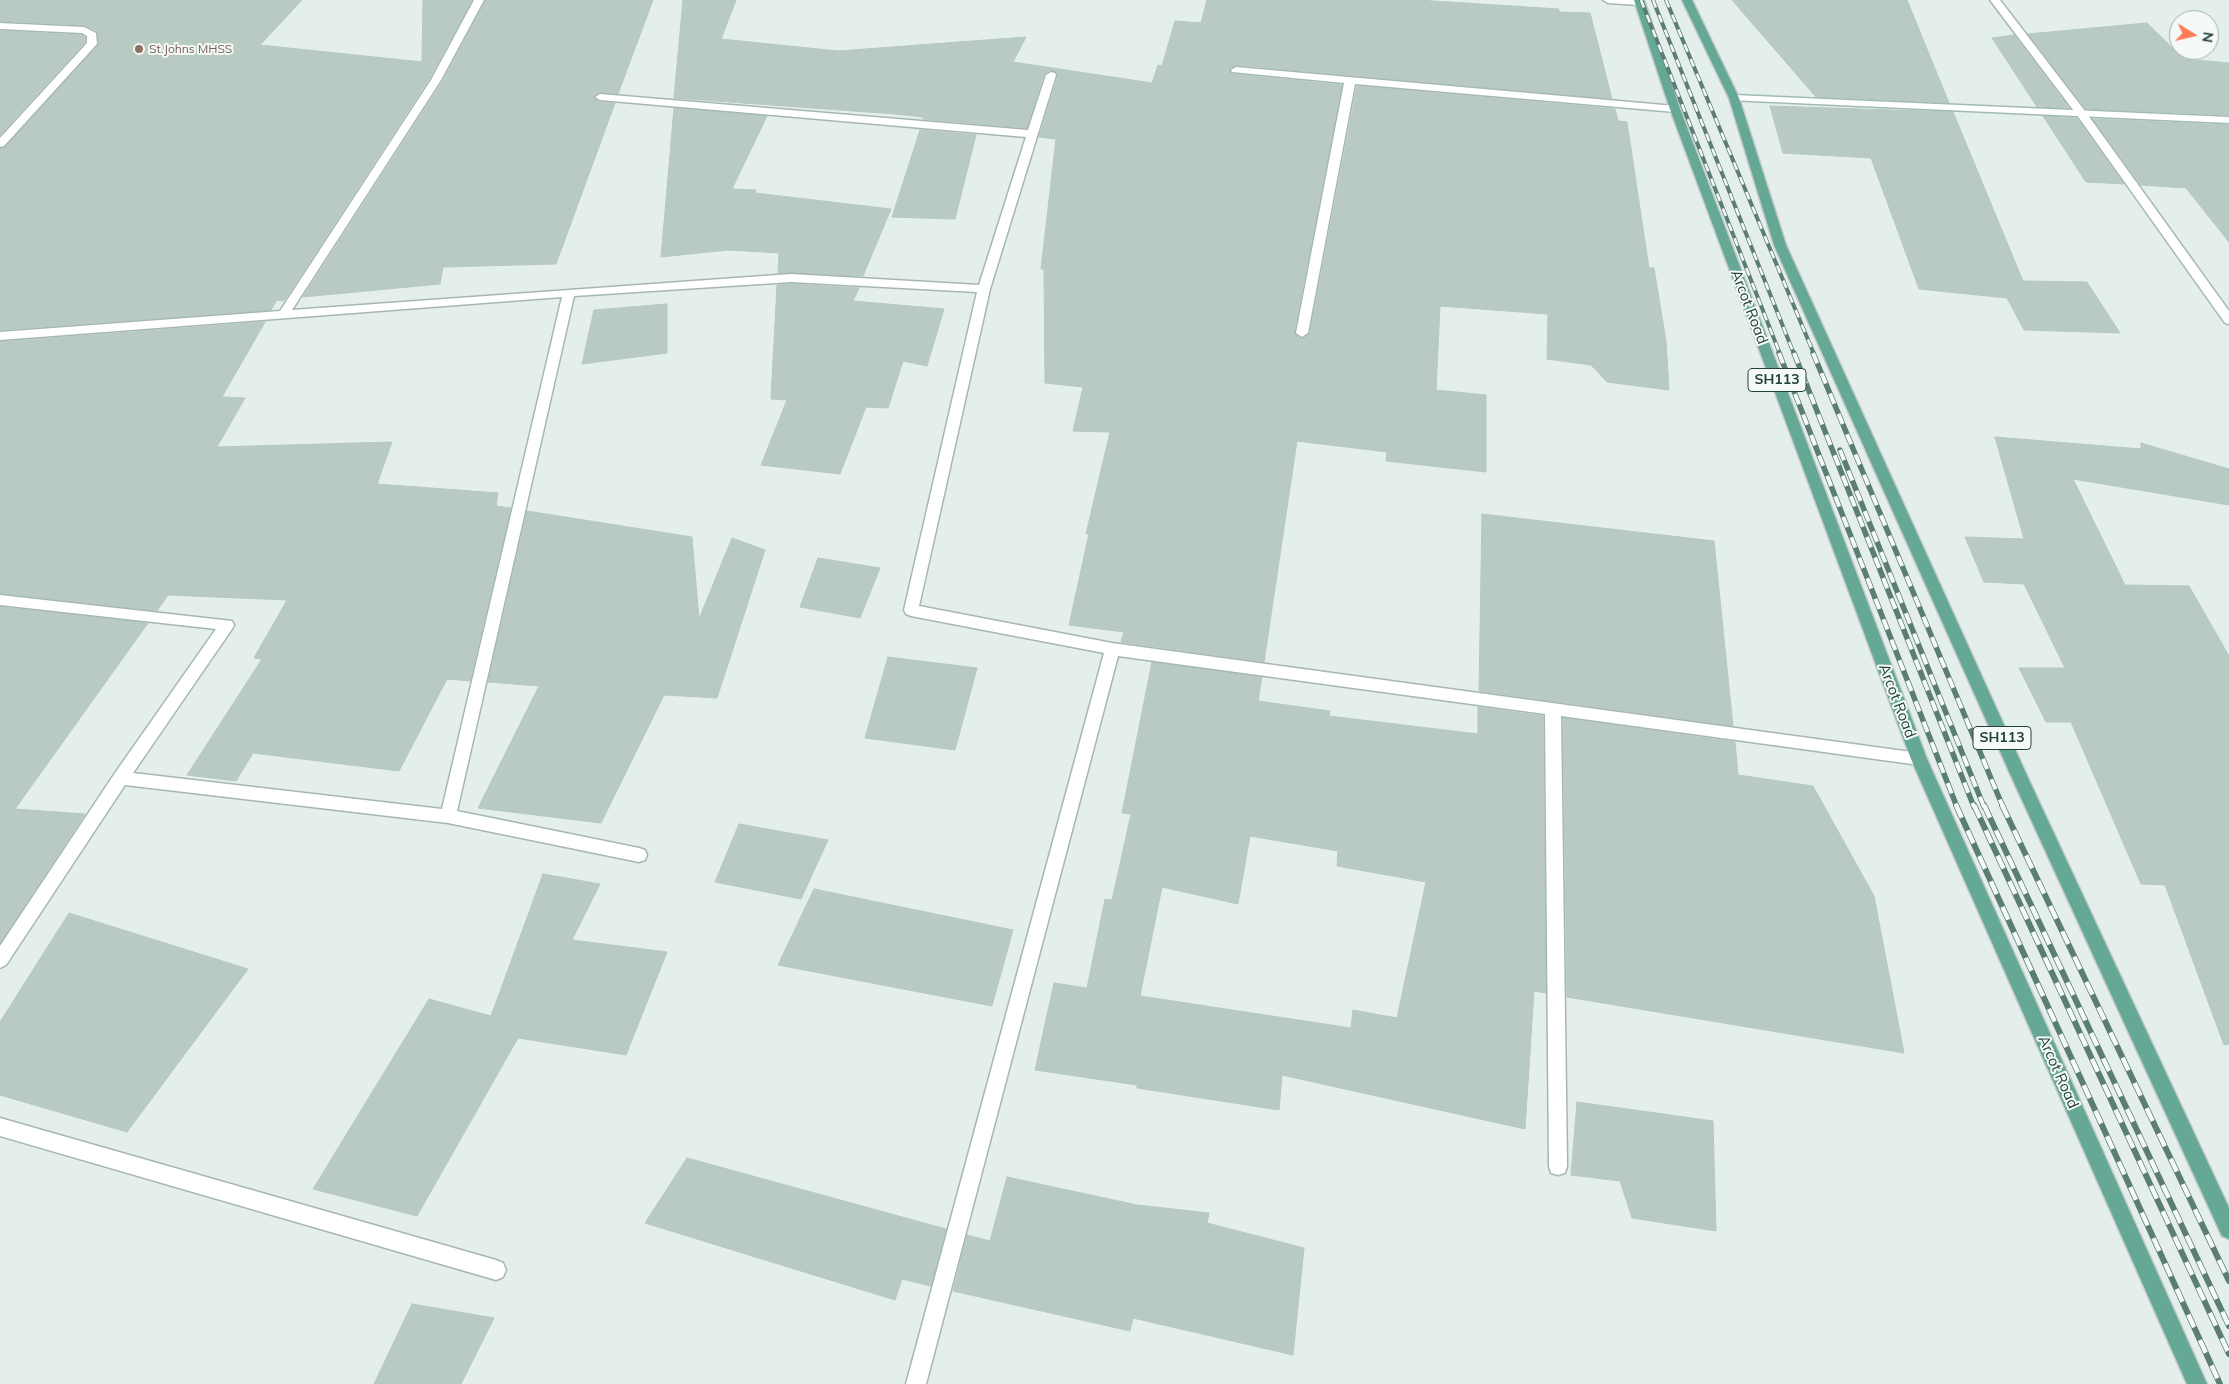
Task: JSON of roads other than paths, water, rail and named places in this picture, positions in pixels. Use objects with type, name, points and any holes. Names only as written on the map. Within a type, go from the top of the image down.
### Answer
[{"type":"main road","name":"SH113","points":[[1687,0],[1734,98],[1780,245],[2020,778],[2229,1229]]},
{"type":"main road","name":"Arcot Road","points":[[1639,1],[1675,109],[1919,759],[2197,1384]]},
{"type":"street","points":[[283,314],[436,80],[479,0]]},
{"type":"street","points":[[1608,0],[1639,1]]},
{"type":"street","points":[[1995,0],[2081,113],[2229,320]]},
{"type":"street","points":[[0,26],[84,30],[92,35],[92,44],[0,144]]},
{"type":"street","points":[[1236,70],[1675,109]]},
{"type":"street","points":[[1051,75],[984,289],[911,610],[1112,649],[1919,759]]},
{"type":"street","points":[[1302,333],[1350,81]]},
{"type":"street","points":[[600,97],[1032,134]]},
{"type":"street","points":[[1734,98],[2229,120]]},
{"type":"street","points":[[0,336],[791,278],[984,289]]},
{"type":"street","points":[[448,816],[569,293]]},
{"type":"street","points":[[0,600],[227,625],[121,778],[0,960]]},
{"type":"street","points":[[916,1384],[1112,649]]},
{"type":"street","points":[[1553,709],[1558,1166]]},
{"type":"street","points":[[121,778],[448,816],[639,855]]},
{"type":"street","points":[[0,1127],[496,1270]]},
{"type":"railway","points":[[1641,0],[1780,354]]},
{"type":"railway","points":[[1653,0],[1794,354]]},
{"type":"railway","points":[[1666,0],[1814,354]]},
{"type":"railway","points":[[1779,353],[1957,807]]},
{"type":"railway","points":[[1794,353],[1974,807]]},
{"type":"railway","points":[[1813,353],[2003,807]]},
{"type":"railway","points":[[1840,450],[1984,807]]},
{"type":"railway","points":[[1956,805],[2220,1384]]},
{"type":"railway","points":[[1974,805],[2229,1354]]},
{"type":"railway","points":[[1984,805],[2229,1326]]},
{"type":"railway","points":[[2002,805],[2229,1281]]},
{"type":"place","name":"St.Johns MHSS","points":[[139,49]]}]
